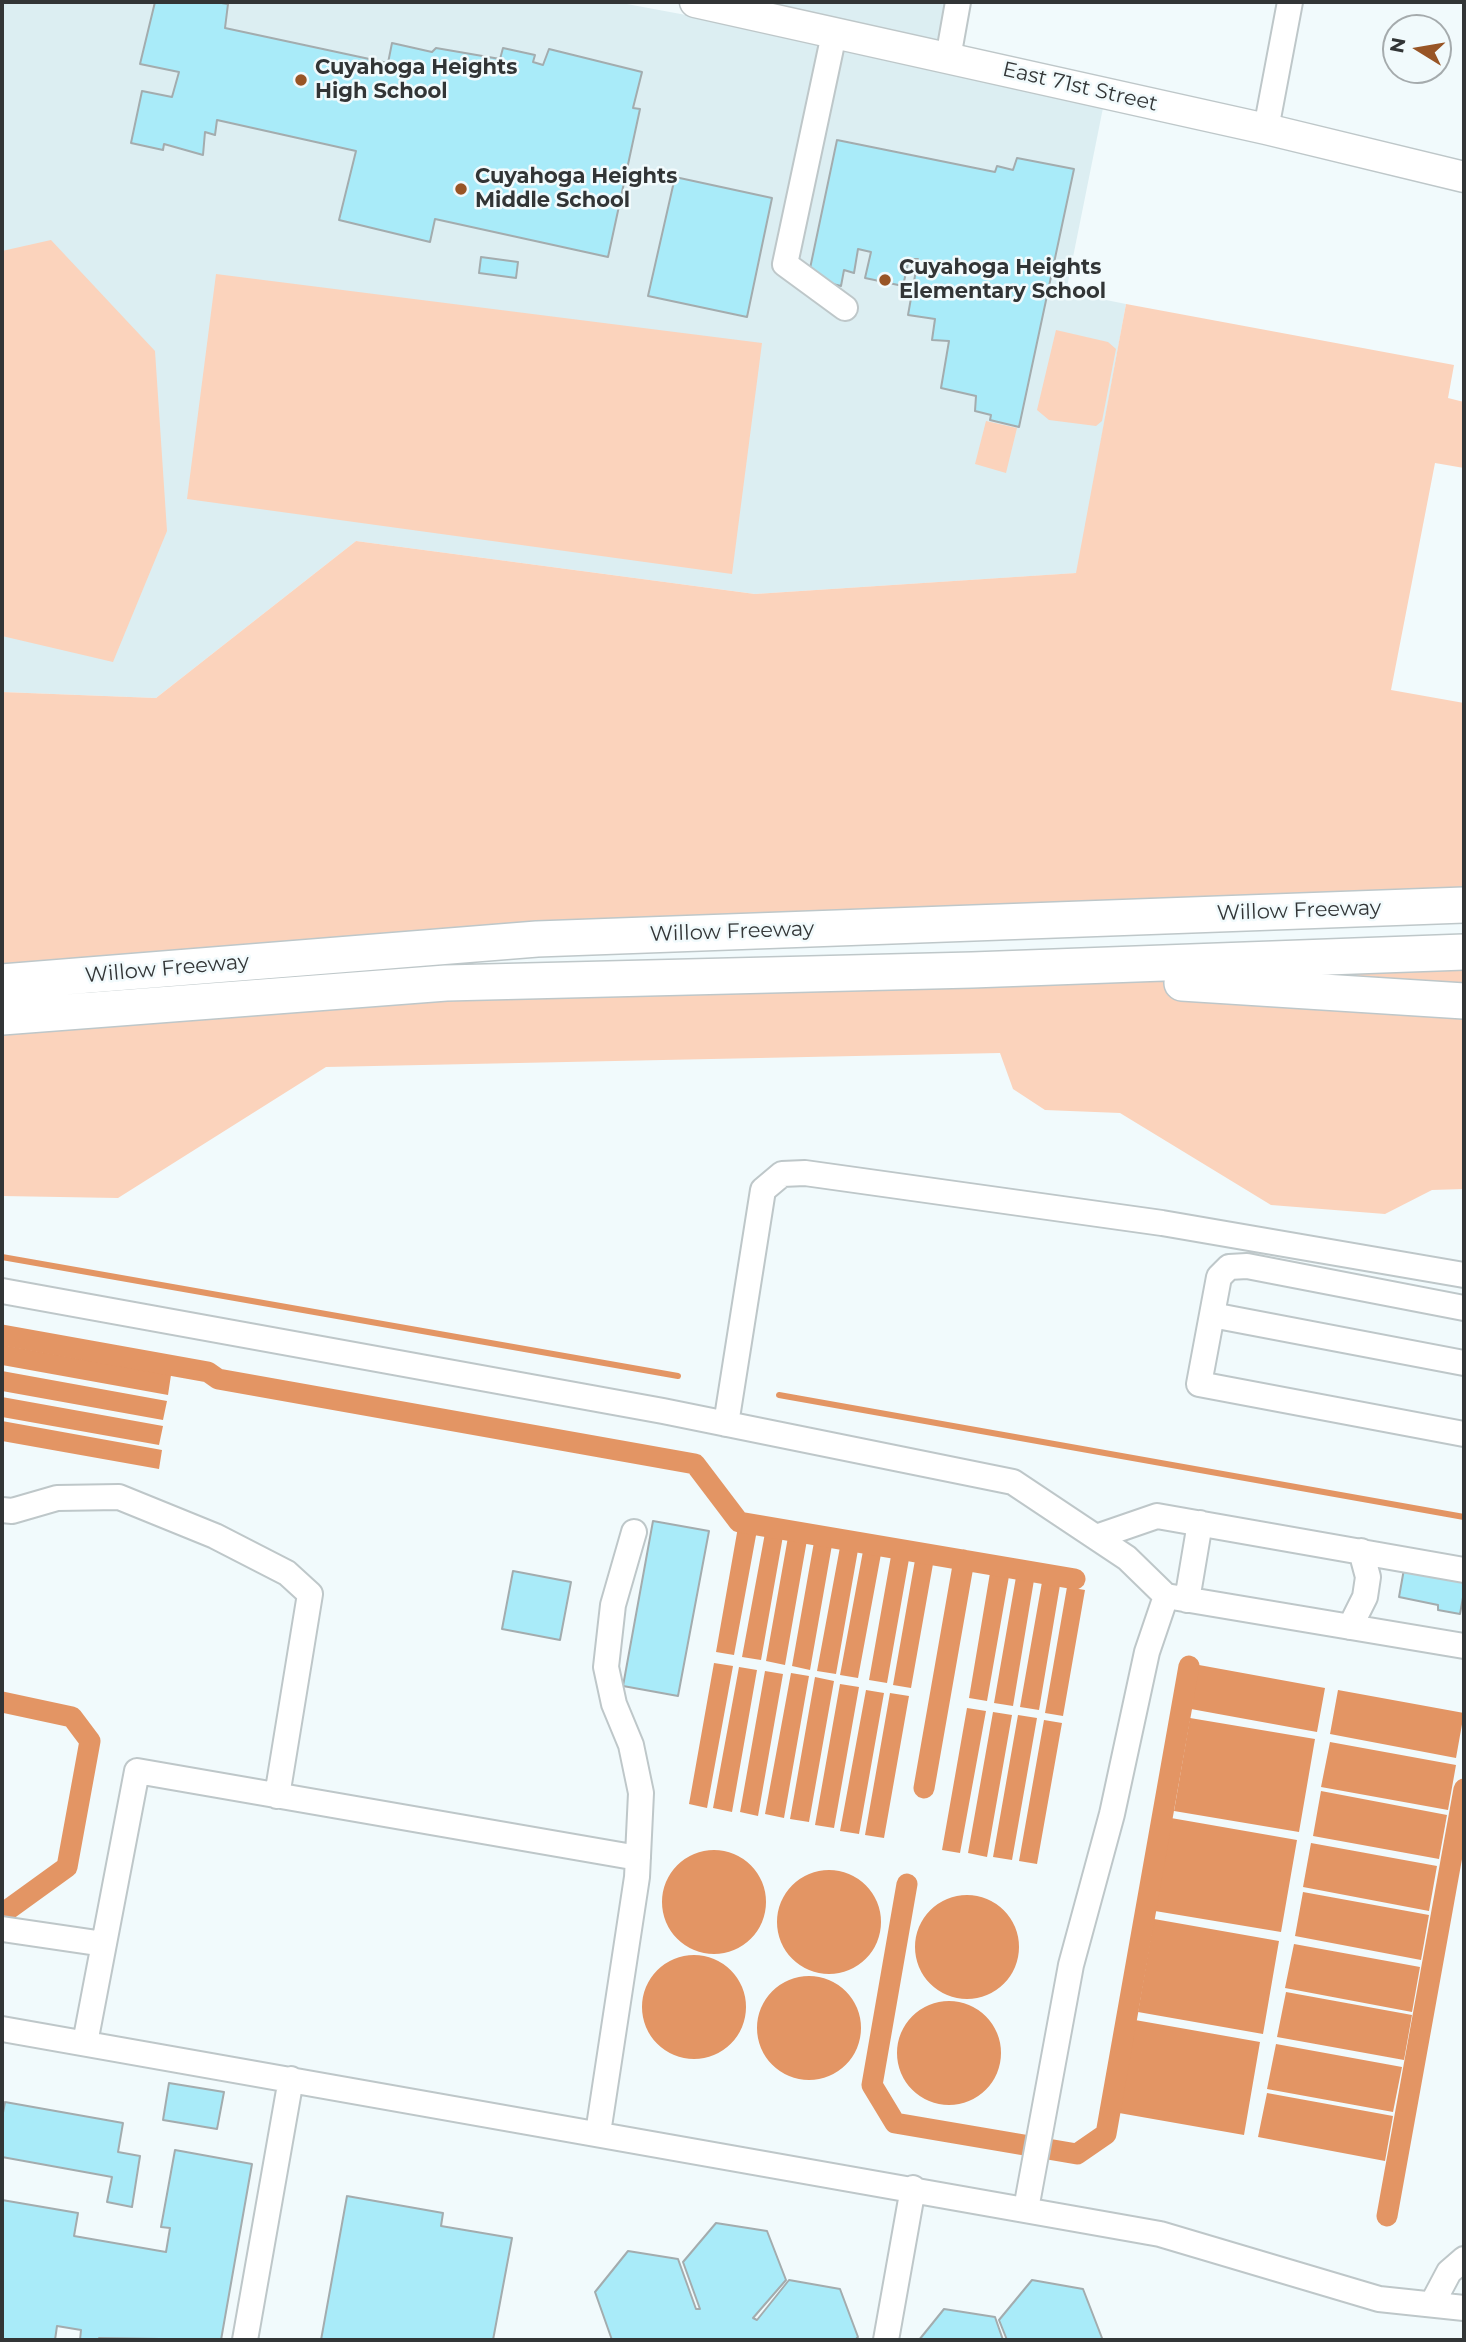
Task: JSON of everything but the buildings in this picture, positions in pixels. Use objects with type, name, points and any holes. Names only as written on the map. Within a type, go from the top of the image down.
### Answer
[{"type":"highway","points":[[1348,909],[1464,897]]},
{"type":"highway","name":"Willow Freeway","points":[[2,982],[537,939],[1464,905]]},
{"type":"highway","name":"Willow Freeway","points":[[2,1017],[446,983],[972,970],[1464,952]]},
{"type":"highway","points":[[972,970],[1464,1001]]},
{"type":"main road","name":"East 71st Street","points":[[695,2],[747,7],[834,33],[1266,129],[1464,177]]},
{"type":"street","points":[[948,58],[958,2]]},
{"type":"street","points":[[1266,129],[1290,2]]},
{"type":"street","points":[[834,33],[785,264],[845,308]]},
{"type":"street","points":[[726,1424],[763,1190],[782,1174],[804,1173],[1162,1223],[1464,1275]]},
{"type":"street","points":[[1464,1308],[1247,1266],[1229,1267],[1219,1277],[1199,1384],[1464,1434]]},
{"type":"street","points":[[2,1291],[726,1424],[1013,1482],[1127,1558],[1177,1598],[1464,1646]]},
{"type":"street","points":[[1212,1315],[1464,1363]]},
{"type":"street","points":[[2,1510],[12,1511],[57,1498],[119,1497],[215,1536],[287,1573],[310,1594],[277,1796]]},
{"type":"street","points":[[1096,1537],[1157,1516],[1464,1570]]},
{"type":"street","points":[[1026,2209],[1072,1965],[1112,1814],[1147,1652],[1177,1598],[1200,1523]]},
{"type":"street","points":[[598,2133],[637,1877],[641,1793],[631,1745],[614,1704],[606,1667],[613,1605],[634,1532]]},
{"type":"street","points":[[1350,1627],[1365,1597],[1367,1577],[1361,1552]]},
{"type":"street","points":[[85,2043],[138,1771],[638,1858]]},
{"type":"street","points":[[2,1929],[104,1944]]},
{"type":"street","points":[[2,2029],[913,2188],[1160,2234],[1379,2299],[1464,2308]]},
{"type":"street","points":[[245,2340],[291,2079]]},
{"type":"street","points":[[886,2340],[913,2188]]},
{"type":"street","points":[[1432,2304],[1449,2272],[1464,2259]]},
{"type":"shaded area","points":[[2,2],[616,2],[1106,93],[1066,292],[1126,304],[1077,573],[755,594],[356,541],[156,698],[2,692]]},
{"type":"shaded area","points":[[695,2],[958,2],[948,58]]},
{"type":"shaded area","points":[[51,240],[155,351],[167,531],[113,662],[2,636],[2,251]]},
{"type":"shaded area","points":[[216,274],[762,343],[732,574],[187,499]]},
{"type":"shaded area","points":[[1126,304],[1454,365],[1448,398],[1464,402],[1464,468],[1435,463],[1391,690],[1464,703],[1464,897],[2,982],[2,692],[156,698],[356,541],[755,594],[1076,573]]},
{"type":"shaded area","points":[[1056,330],[1108,342],[1116,349],[1102,421],[1096,426],[1049,420],[1037,410]]},
{"type":"shaded area","points":[[986,421],[1017,428],[1006,473],[975,464]]},
{"type":"shaded area","points":[[1464,952],[1464,1189],[1432,1190],[1385,1214],[1271,1205],[1120,1113],[1045,1110],[1013,1089],[1000,1053],[326,1067],[118,1198],[2,1196],[2,1017]]},
{"type":"shaded area","points":[[2,1345],[171,1375],[168,1395],[2,1365]]},
{"type":"shaded area","points":[[2,1371],[167,1401],[163,1420],[2,1391]]},
{"type":"shaded area","points":[[2,1397],[163,1426],[159,1445],[2,1417]]},
{"type":"shaded area","points":[[2,1421],[162,1450],[159,1469],[2,1441]]},
{"type":"shaded area","points":[[738,1527],[757,1530],[734,1655],[716,1652]]},
{"type":"shaded area","points":[[765,1533],[783,1536],[761,1660],[742,1657]]},
{"type":"shaded area","points":[[788,1537],[807,1540],[785,1665],[766,1661]]},
{"type":"shaded area","points":[[814,1542],[832,1545],[810,1670],[792,1666]]},
{"type":"shaded area","points":[[840,1547],[858,1550],[836,1674],[817,1671]]},
{"type":"shaded area","points":[[863,1551],[881,1554],[858,1678],[840,1675]]},
{"type":"shaded area","points":[[891,1556],[909,1559],[887,1683],[869,1680]]},
{"type":"shaded area","points":[[915,1560],[933,1564],[911,1688],[893,1685]]},
{"type":"shaded area","points":[[990,1573],[1009,1576],[987,1701],[969,1698]]},
{"type":"shaded area","points":[[1016,1577],[1034,1580],[1013,1706],[994,1703]]},
{"type":"shaded area","points":[[1042,1582],[1060,1585],[1039,1710],[1020,1707]]},
{"type":"shaded area","points":[[1067,1587],[1085,1590],[1063,1716],[1045,1713]]},
{"type":"shaded area","points":[[714,1663],[733,1666],[707,1808],[689,1804]]},
{"type":"shaded area","points":[[1199,1665],[1325,1688],[1317,1732],[1191,1709]]},
{"type":"shaded area","points":[[739,1667],[757,1670],[732,1812],[713,1808]]},
{"type":"shaded area","points":[[765,1671],[783,1674],[758,1816],[740,1812]]},
{"type":"shaded area","points":[[791,1673],[809,1676],[784,1818],[765,1814]]},
{"type":"shaded area","points":[[815,1677],[834,1681],[809,1822],[790,1819]]},
{"type":"shaded area","points":[[840,1684],[859,1687],[834,1828],[815,1825]]},
{"type":"shaded area","points":[[866,1690],[884,1693],[859,1834],[840,1831]]},
{"type":"shaded area","points":[[1338,1690],[1464,1713],[1456,1758],[1330,1734]]},
{"type":"shaded area","points":[[890,1693],[909,1696],[884,1838],[865,1835]]},
{"type":"shaded area","points":[[967,1708],[986,1711],[960,1853],[942,1850]]},
{"type":"shaded area","points":[[993,1712],[1012,1715],[987,1857],[968,1853]]},
{"type":"shaded area","points":[[1018,1715],[1037,1718],[1012,1860],[993,1857]]},
{"type":"shaded area","points":[[1190,1718],[1315,1739],[1299,1832],[1174,1811]]},
{"type":"shaded area","points":[[1044,1720],[1062,1723],[1037,1864],[1019,1861]]},
{"type":"shaded area","points":[[1330,1742],[1456,1765],[1448,1810],[1321,1787]]},
{"type":"shaded area","points":[[1321,1791],[1447,1815],[1439,1859],[1313,1836]]},
{"type":"shaded area","points":[[1171,1818],[1297,1840],[1281,1932],[1155,1911]]},
{"type":"shaded area","points":[[1311,1843],[1437,1866],[1429,1911],[1303,1887]]},
{"type":"shaded area","points":[[714,1850],[734,1854],[751,1865],[762,1882],[766,1902],[762,1922],[751,1939],[734,1950],[714,1954],[694,1950],[677,1939],[666,1922],[662,1902],[666,1882],[677,1865],[694,1854]]},
{"type":"shaded area","points":[[829,1870],[849,1874],[866,1885],[877,1902],[881,1922],[877,1942],[866,1959],[849,1970],[829,1974],[809,1970],[792,1959],[781,1942],[777,1922],[781,1902],[792,1885],[809,1874]]},
{"type":"shaded area","points":[[1303,1892],[1429,1915],[1421,1960],[1295,1936]]},
{"type":"shaded area","points":[[967,1895],[987,1899],[1004,1910],[1015,1927],[1019,1947],[1015,1967],[1004,1984],[987,1995],[967,1999],[947,1995],[930,1984],[919,1967],[915,1947],[919,1927],[930,1910],[947,1899]]},
{"type":"shaded area","points":[[1154,1919],[1279,1941],[1263,2034],[1138,2012]]},
{"type":"shaded area","points":[[1294,1944],[1420,1967],[1412,2012],[1285,1988]]},
{"type":"shaded area","points":[[694,1955],[714,1959],[731,1970],[742,1987],[746,2007],[742,2027],[731,2044],[714,2055],[694,2059],[674,2055],[657,2044],[646,2027],[642,2007],[646,1987],[657,1970],[674,1959]]},
{"type":"shaded area","points":[[809,1976],[829,1980],[846,1991],[857,2008],[861,2028],[857,2048],[846,2065],[829,2076],[809,2080],[789,2076],[772,2065],[761,2048],[757,2028],[761,2008],[772,1991],[789,1980]]},
{"type":"shaded area","points":[[1286,1992],[1412,2015],[1404,2060],[1277,2037]]},
{"type":"shaded area","points":[[949,2001],[969,2005],[986,2016],[997,2033],[1001,2053],[997,2073],[986,2090],[969,2101],[949,2105],[929,2101],[912,2090],[901,2073],[897,2053],[901,2033],[912,2016],[929,2005]]},
{"type":"shaded area","points":[[1135,2020],[1260,2042],[1244,2135],[1119,2113]]},
{"type":"shaded area","points":[[1276,2044],[1402,2067],[1393,2112],[1267,2089]]},
{"type":"shaded area","points":[[1267,2093],[1393,2116],[1385,2161],[1258,2137]]},
{"type":"waterway","points":[[2,1257],[678,1376]]},
{"type":"waterway","points":[[2,1335],[208,1372],[218,1379],[695,1464],[739,1522],[1075,1579]]},
{"type":"waterway","points":[[779,1395],[1464,1517]]},
{"type":"waterway","points":[[924,1788],[964,1560]]},
{"type":"waterway","points":[[907,1884],[872,2085],[895,2123],[1077,2154],[1106,2134],[1189,1666]]},
{"type":"waterway","points":[[2,1702],[72,1717],[90,1741],[67,1867],[2,1914]]},
{"type":"waterway","points":[[1387,2216],[1464,1789]]},
{"type":"place","name":"Cuyahoga Heights High School","points":[[301,80]]},
{"type":"place","name":"Cuyahoga Heights Middle School","points":[[461,189]]},
{"type":"place","name":"Cuyahoga Heights Elementary School","points":[[885,280]]}]
